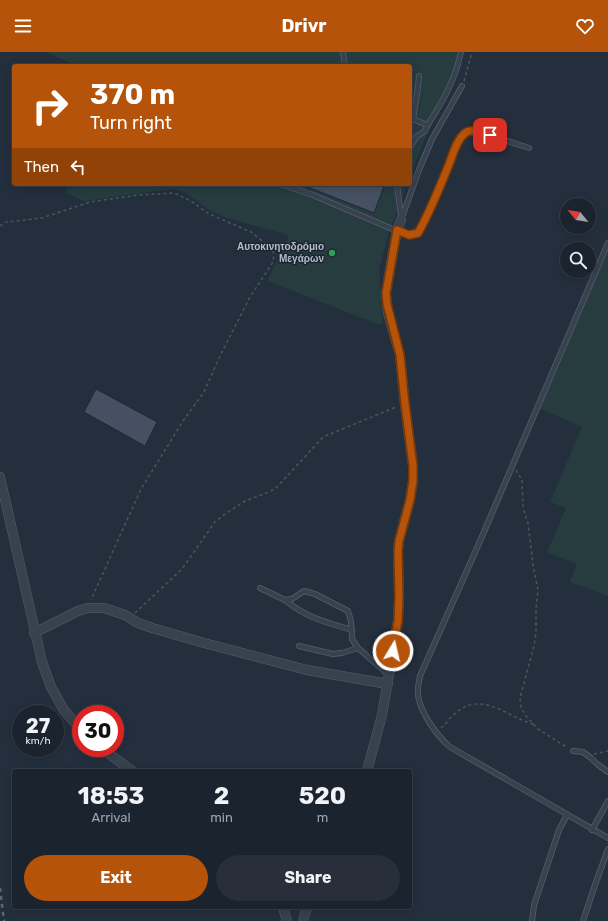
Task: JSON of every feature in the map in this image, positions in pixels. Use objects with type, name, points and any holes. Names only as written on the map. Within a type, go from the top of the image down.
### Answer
[{"type":"street","points":[[368,769],[382,715],[398,620],[399,541],[410,500],[413,481],[413,466],[400,355],[388,313],[386,293],[397,230],[401,220]]},
{"type":"street","points":[[0,477],[34,633],[42,662],[51,687],[64,710],[72,719]]},
{"type":"street","points":[[34,633],[68,615],[88,608],[104,608],[138,623],[175,635],[307,670],[388,684]]},
{"type":"street","points":[[114,757],[129,769]]},
{"type":"street","points":[[284,909],[287,921]]},
{"type":"street","points":[[303,921],[306,909]]},
{"type":"lane","points":[[343,52],[345,64]]},
{"type":"lane","points":[[412,144],[416,137],[425,131],[450,86],[456,70],[460,52]]},
{"type":"lane","points":[[419,76],[412,119],[427,125]]},
{"type":"lane","points":[[401,220],[418,170],[432,138],[462,86]]},
{"type":"lane","points":[[287,186],[313,195],[409,235],[418,233],[427,218],[456,147],[463,134],[474,130],[530,148]]},
{"type":"lane","points":[[397,186],[401,220]]},
{"type":"lane","points":[[608,243],[513,465],[420,676],[418,685],[419,702],[423,711],[445,743],[456,751],[608,838]]},
{"type":"lane","points":[[260,588],[285,600],[297,610],[310,616],[332,625],[352,630]]},
{"type":"lane","points":[[285,600],[292,599],[304,591],[314,594],[348,611],[352,630],[352,639],[358,648],[389,675]]},
{"type":"lane","points":[[299,646],[333,654],[358,648]]},
{"type":"lane","points":[[573,751],[583,752],[608,772]]},
{"type":"lane","points":[[592,830],[608,801]]},
{"type":"lane","points":[[532,921],[536,897],[558,830],[567,815]]},
{"type":"lane","points":[[583,921],[608,849]]},
{"type":"path","points":[[462,86],[472,52]]},
{"type":"path","points":[[0,226],[6,222],[42,218],[90,202],[139,195],[174,193],[191,201],[209,214],[251,232],[271,248],[274,254],[273,262],[250,297],[221,354],[204,392],[183,420],[141,489],[88,608]]},
{"type":"path","points":[[129,618],[182,569],[215,522],[245,501],[269,492],[277,487],[324,437],[405,404]]},
{"type":"path","points":[[513,465],[522,480],[523,508],[528,523],[532,565],[538,590],[534,646],[520,698],[521,708],[534,724],[555,741],[573,751]]},
{"type":"path","points":[[436,732],[459,710],[472,704],[489,704],[524,722],[534,724]]},
{"type":"path","points":[[588,756],[608,751]]},
{"type":"green space","points":[[46,52],[462,52],[442,96],[412,171],[412,64],[73,64]]},
{"type":"green space","name":"Αυτοκινητοδρόμιο Μεγάρων","points":[[68,186],[406,186],[389,232],[379,269],[383,322],[381,324],[377,324],[271,282],[268,280],[269,277],[289,237],[285,234],[227,218],[209,210],[185,192],[173,189],[84,201],[66,193]]},
{"type":"green space","points":[[608,247],[608,596],[570,582],[577,564],[547,552],[566,508],[550,502],[582,427],[539,408]]},
{"type":"building","points":[[305,186],[384,186],[374,213]]},
{"type":"building","points":[[96,389],[157,422],[145,446],[84,412]]},
{"type":"railway","points":[[0,888],[4,921]]},
{"type":"place","name":"Αυτοκινητοδρόμιο Μεγάρων","points":[[332,253]]},
{"type":"route","points":[[393,651],[398,620],[399,541],[410,500],[413,481],[413,466],[400,355],[388,313],[387,304],[386,293],[391,261],[397,230],[404,234],[414,235],[418,233],[427,218],[456,147],[463,134],[474,130],[490,135]]}]
